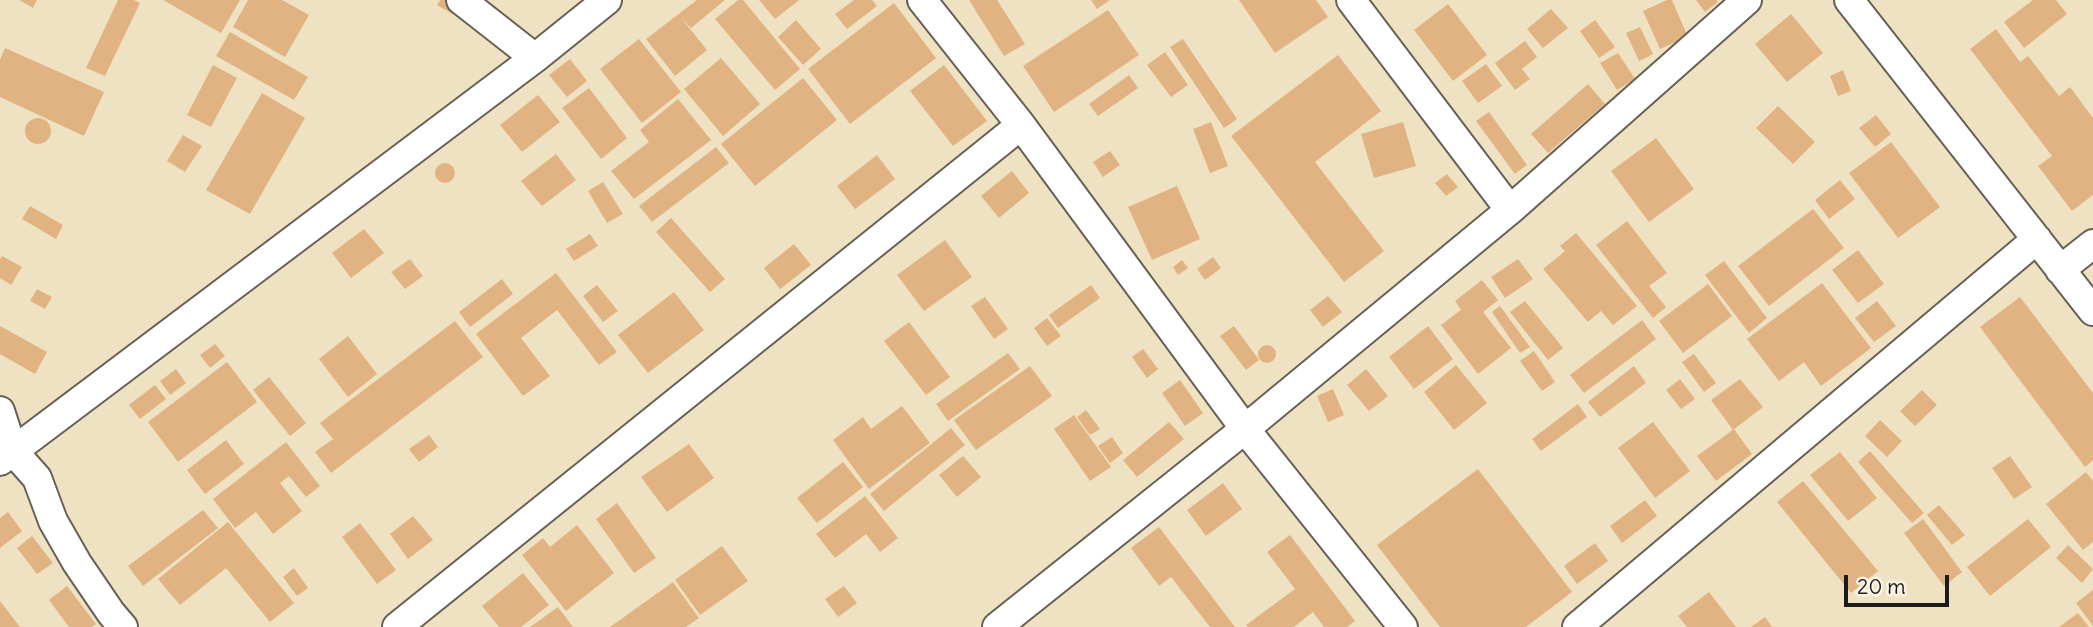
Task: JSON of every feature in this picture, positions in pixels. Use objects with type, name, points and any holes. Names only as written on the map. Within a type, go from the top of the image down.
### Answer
[{"type":"street","points":[[461,0],[535,58]]},
{"type":"street","points":[[6,456],[535,58],[607,0]]},
{"type":"street","points":[[922,0],[1021,125],[1245,429],[1403,627]]},
{"type":"street","points":[[1351,0],[1510,210]]},
{"type":"street","points":[[997,627],[1245,429],[1510,210],[1747,0]]},
{"type":"street","points":[[1849,0],[2093,311]]},
{"type":"street","points":[[397,627],[1021,125]]},
{"type":"street","points":[[1577,627],[2037,239]]},
{"type":"street","points":[[2060,270],[2093,244]]},
{"type":"street","points":[[0,411],[6,456],[37,478],[53,521],[77,563],[123,627]]},
{"type":"building","points":[[19,0],[37,0],[33,8]]},
{"type":"building","points":[[118,0],[134,0],[140,3],[105,76],[86,68]]},
{"type":"building","points":[[163,0],[240,0],[221,33]]},
{"type":"building","points":[[248,0],[282,0],[309,15],[285,57],[233,27]]},
{"type":"building","points":[[440,0],[449,0],[467,11],[461,19],[437,5]]},
{"type":"building","points":[[697,0],[725,0],[691,28],[682,19],[707,50],[675,76],[646,39]]},
{"type":"building","points":[[738,0],[743,0],[800,69],[775,90],[715,19]]},
{"type":"building","points":[[759,0],[799,0],[775,19]]},
{"type":"building","points":[[854,0],[872,0],[877,6],[847,29],[835,14]]},
{"type":"building","points":[[969,0],[997,0],[1025,44],[1004,56]]},
{"type":"building","points":[[1091,0],[1110,0],[1097,9]]},
{"type":"building","points":[[1239,0],[1316,0],[1328,17],[1275,53]]},
{"type":"building","points":[[1672,0],[1688,37],[1660,49],[1643,11]]},
{"type":"building","points":[[1696,0],[1717,0],[1718,2],[1705,12]]},
{"type":"building","points":[[2033,0],[2056,0],[2067,14],[2024,48],[2004,22]]},
{"type":"building","points":[[894,3],[936,58],[850,124],[808,69]]},
{"type":"building","points":[[1448,4],[1487,55],[1453,81],[1414,30]]},
{"type":"building","points":[[1551,9],[1568,28],[1543,48],[1527,29]]},
{"type":"building","points":[[1108,10],[1139,55],[1054,112],[1023,66]]},
{"type":"building","points":[[1791,14],[1823,53],[1787,82],[1755,44]]},
{"type":"building","points":[[796,20],[821,49],[803,65],[778,37]]},
{"type":"building","points":[[1595,20],[1615,47],[1599,58],[1580,31]]},
{"type":"building","points":[[1640,27],[1653,54],[1639,61],[1626,33]]},
{"type":"building","points":[[1996,29],[2020,62],[2028,56],[2059,96],[2070,87],[2093,118],[2093,195],[2072,211],[2038,166],[2052,156],[1970,49]]},
{"type":"building","points":[[230,32],[308,77],[294,100],[216,56]]},
{"type":"building","points":[[639,39],[681,92],[642,123],[600,69]]},
{"type":"building","points":[[1183,39],[1237,119],[1224,128],[1170,47]]},
{"type":"building","points":[[1525,41],[1537,57],[1522,69],[1530,79],[1515,90],[1495,63]]},
{"type":"building","points":[[5,48],[104,92],[84,136],[0,97],[0,60]]},
{"type":"building","points":[[1165,52],[1188,85],[1171,97],[1147,65]]},
{"type":"building","points":[[1618,53],[1635,79],[1617,90],[1600,63]]},
{"type":"building","points":[[1338,55],[1381,111],[1315,162],[1384,251],[1344,282],[1231,136]]},
{"type":"building","points":[[721,58],[760,104],[723,136],[684,89]]},
{"type":"building","points":[[570,59],[587,81],[567,97],[549,75]]},
{"type":"building","points":[[1486,64],[1502,86],[1478,103],[1462,81]]},
{"type":"building","points":[[213,65],[237,78],[211,127],[187,115]]},
{"type":"building","points":[[944,65],[987,121],[953,146],[910,91]]},
{"type":"building","points":[[1843,70],[1851,91],[1838,96],[1830,76]]},
{"type":"building","points":[[1129,75],[1138,88],[1098,116],[1089,104]]},
{"type":"building","points":[[803,78],[837,120],[755,186],[721,144]]},
{"type":"building","points":[[1588,84],[1605,104],[1548,153],[1531,134]]},
{"type":"building","points":[[589,88],[627,138],[601,159],[562,108]]},
{"type":"building","points":[[262,93],[305,118],[250,214],[206,190]]},
{"type":"building","points":[[538,95],[560,122],[522,152],[500,125]]},
{"type":"building","points":[[678,99],[711,140],[634,199],[611,171],[649,142],[640,130]]},
{"type":"building","points":[[1778,106],[1815,142],[1793,164],[1756,128]]},
{"type":"building","points":[[1489,112],[1527,165],[1515,174],[1476,121]]},
{"type":"building","points":[[1876,115],[1891,134],[1875,147],[1859,128]]},
{"type":"building","points":[[38,118],[47,122],[51,131],[47,140],[38,144],[29,140],[25,131],[29,122]]},
{"type":"building","points":[[1211,122],[1228,166],[1210,173],[1193,129]]},
{"type":"building","points":[[1403,122],[1416,166],[1374,178],[1361,134]]},
{"type":"building","points":[[183,135],[202,146],[185,172],[167,161]]},
{"type":"building","points":[[1656,138],[1694,189],[1649,222],[1611,171]]},
{"type":"building","points":[[1891,142],[1940,207],[1898,238],[1849,173]]},
{"type":"building","points":[[716,147],[729,163],[652,222],[639,206]]},
{"type":"building","points":[[1110,151],[1120,165],[1103,177],[1093,162]]},
{"type":"building","points":[[556,154],[576,180],[542,206],[521,181]]},
{"type":"building","points":[[877,155],[895,179],[855,209],[837,186]]},
{"type":"building","points":[[441,163],[449,163],[455,173],[449,183],[441,183],[435,177],[435,169]]},
{"type":"building","points":[[1012,171],[1029,193],[999,218],[981,196]]},
{"type":"building","points":[[1447,174],[1458,187],[1446,196],[1435,183]]},
{"type":"building","points":[[1840,180],[1855,199],[1829,219],[1815,200]]},
{"type":"building","points":[[603,182],[623,214],[607,223],[588,191]]},
{"type":"building","points":[[1177,186],[1200,239],[1152,260],[1128,207]]},
{"type":"building","points":[[30,206],[63,225],[56,239],[22,219]]},
{"type":"building","points":[[1813,209],[1844,248],[1769,306],[1738,266]]},
{"type":"building","points":[[671,218],[725,279],[710,292],[656,232]]},
{"type":"building","points":[[1627,221],[1667,273],[1649,286],[1666,307],[1653,318],[1596,245]]},
{"type":"building","points":[[364,229],[384,253],[351,278],[332,253]]},
{"type":"building","points":[[1576,233],[1637,306],[1613,325],[1601,311],[1588,322],[1543,269],[1565,251],[1560,246]]},
{"type":"building","points":[[590,234],[598,246],[574,261],[566,249]]},
{"type":"building","points":[[945,240],[972,277],[924,311],[897,275]]},
{"type":"building","points":[[794,244],[811,265],[780,289],[764,268]]},
{"type":"building","points":[[1858,250],[1884,284],[1858,303],[1832,270]]},
{"type":"building","points":[[2,256],[22,267],[11,285],[0,278]]},
{"type":"building","points":[[1213,257],[1221,268],[1205,280],[1197,269]]},
{"type":"building","points":[[410,259],[423,276],[405,289],[391,272]]},
{"type":"building","points":[[1518,259],[1533,279],[1505,298],[1491,277]]},
{"type":"building","points":[[1182,260],[1188,268],[1178,275],[1173,267]]},
{"type":"building","points":[[1724,261],[1767,318],[1749,333],[1705,275]]},
{"type":"building","points":[[556,273],[617,352],[599,365],[557,310],[521,338],[550,376],[523,396],[476,334]]},
{"type":"building","points":[[502,279],[513,294],[470,327],[459,312]]},
{"type":"building","points":[[1482,280],[1498,300],[1483,312],[1511,348],[1478,374],[1441,325],[1461,310],[1455,301]]},
{"type":"building","points":[[1822,283],[1871,348],[1821,386],[1804,362],[1779,381],[1747,339]]},
{"type":"building","points":[[1708,284],[1732,316],[1683,353],[1659,321]]},
{"type":"building","points":[[597,285],[618,311],[603,322],[583,296]]},
{"type":"building","points":[[1091,285],[1100,298],[1058,328],[1049,315]]},
{"type":"building","points":[[37,289],[52,297],[45,309],[30,301]]},
{"type":"building","points":[[674,292],[704,330],[648,373],[618,335]]},
{"type":"building","points":[[1328,296],[1342,312],[1323,327],[1310,310]]},
{"type":"building","points":[[985,297],[1008,329],[994,339],[971,306]]},
{"type":"building","points":[[2020,297],[2093,393],[2093,460],[2085,467],[1980,327]]},
{"type":"building","points":[[1525,301],[1563,348],[1548,360],[1510,312]]},
{"type":"building","points":[[1877,301],[1896,326],[1874,342],[1855,318]]},
{"type":"building","points":[[1500,306],[1530,347],[1520,353],[1492,312]]},
{"type":"building","points":[[1047,318],[1061,336],[1047,346],[1034,328]]},
{"type":"building","points":[[1642,320],[1656,339],[1584,393],[1570,375]]},
{"type":"building","points":[[455,321],[483,357],[331,473],[315,452],[333,439],[320,423]]},
{"type":"building","points":[[909,322],[950,377],[926,395],[884,341]]},
{"type":"building","points":[[0,326],[47,352],[35,374],[0,354]]},
{"type":"building","points":[[1234,326],[1259,360],[1246,370],[1220,336]]},
{"type":"building","points":[[1428,326],[1453,359],[1414,389],[1389,357]]},
{"type":"building","points":[[348,336],[377,374],[348,397],[319,359]]},
{"type":"building","points":[[215,344],[225,356],[210,368],[200,355]]},
{"type":"building","points":[[1267,345],[1273,348],[1276,354],[1273,360],[1267,363],[1261,360],[1258,354],[1261,348]]},
{"type":"building","points":[[1143,349],[1158,369],[1147,378],[1132,357]]},
{"type":"building","points":[[1534,351],[1555,382],[1542,391],[1520,361]]},
{"type":"building","points":[[1008,353],[1020,369],[948,421],[936,404]]},
{"type":"building","points":[[1694,354],[1716,383],[1704,392],[1682,362]]},
{"type":"building","points":[[227,362],[257,402],[178,462],[148,422]]},
{"type":"building","points":[[1456,365],[1487,403],[1454,430],[1424,392]]},
{"type":"building","points":[[1030,366],[1052,396],[976,450],[954,420]]},
{"type":"building","points":[[1634,366],[1646,383],[1600,417],[1588,402]]},
{"type":"building","points":[[176,369],[186,383],[170,395],[160,381]]},
{"type":"building","points":[[1366,369],[1388,396],[1369,411],[1347,385]]},
{"type":"building","points":[[269,377],[306,423],[290,436],[253,390]]},
{"type":"building","points":[[1680,379],[1695,399],[1681,409],[1666,390]]},
{"type":"building","points":[[1740,379],[1763,407],[1733,430],[1711,400]]},
{"type":"building","points":[[1180,380],[1203,413],[1185,426],[1162,393]]},
{"type":"building","points":[[155,385],[166,399],[140,419],[129,405]]},
{"type":"building","points":[[1333,389],[1344,415],[1328,422],[1317,396]]},
{"type":"building","points":[[1922,390],[1937,405],[1915,426],[1900,411]]},
{"type":"building","points":[[1578,404],[1587,417],[1541,451],[1532,439]]},
{"type":"building","points":[[902,406],[930,443],[869,489],[833,440],[863,417],[871,429]]},
{"type":"building","points":[[1086,410],[1100,429],[1090,435],[1077,417]]},
{"type":"building","points":[[1074,415],[1111,467],[1090,481],[1054,429]]},
{"type":"building","points":[[1880,420],[1902,441],[1887,457],[1865,436]]},
{"type":"building","points":[[1169,422],[1184,439],[1137,477],[1123,460]]},
{"type":"building","points":[[1653,422],[1690,471],[1655,498],[1618,448]]},
{"type":"building","points":[[951,428],[965,445],[884,511],[870,494]]},
{"type":"building","points":[[1734,429],[1752,454],[1716,481],[1697,456]]},
{"type":"building","points":[[429,435],[438,447],[419,462],[409,449]]},
{"type":"building","points":[[1112,437],[1123,453],[1110,463],[1098,446]]},
{"type":"building","points":[[226,440],[244,464],[205,494],[187,470]]},
{"type":"building","points":[[286,442],[320,486],[306,497],[289,476],[280,483],[302,511],[273,534],[256,512],[235,528],[213,499]]},
{"type":"building","points":[[689,444],[714,478],[667,512],[641,477]]},
{"type":"building","points":[[1870,451],[1924,513],[1912,523],[1858,462]]},
{"type":"building","points":[[1840,452],[1877,498],[1848,521],[1810,475]]},
{"type":"building","points":[[963,456],[981,477],[957,497],[939,475]]},
{"type":"building","points":[[2010,456],[2032,487],[2014,499],[1992,468]]},
{"type":"building","points":[[843,462],[863,487],[817,523],[797,498]]},
{"type":"building","points":[[1478,469],[1572,592],[1526,627],[1440,627],[1377,545]]},
{"type":"building","points":[[2086,472],[2093,481],[2093,542],[2083,550],[2046,504]]},
{"type":"building","points":[[1803,481],[1878,571],[1851,593],[1777,502]]},
{"type":"building","points":[[1223,483],[1242,509],[1206,536],[1187,510]]},
{"type":"building","points":[[865,496],[898,538],[880,552],[866,534],[835,558],[816,534]]},
{"type":"building","points":[[1645,500],[1657,516],[1622,543],[1610,526]]},
{"type":"building","points":[[617,503],[656,558],[634,573],[596,519]]},
{"type":"building","points":[[1939,505],[1965,535],[1952,545],[1927,515]]},
{"type":"building","points":[[203,510],[218,528],[143,586],[128,566]]},
{"type":"building","points":[[8,512],[22,531],[0,548],[0,518]]},
{"type":"building","points":[[413,516],[433,540],[408,559],[390,534]]},
{"type":"building","points":[[1923,519],[1962,572],[1944,586],[1904,533]]},
{"type":"building","points":[[2028,519],[2051,547],[1990,596],[1967,567]]},
{"type":"building","points":[[228,522],[294,603],[270,622],[226,568],[180,605],[158,579]]},
{"type":"building","points":[[360,523],[396,570],[377,584],[342,537]]},
{"type":"building","points":[[577,525],[614,573],[566,611],[522,555],[543,538],[550,547]]},
{"type":"building","points":[[1159,527],[1235,627],[1210,627],[1171,577],[1159,586],[1131,548]]},
{"type":"building","points":[[1290,535],[1355,621],[1347,627],[1324,627],[1313,612],[1294,627],[1246,625],[1295,589],[1267,552]]},
{"type":"building","points":[[32,536],[53,563],[37,574],[17,548]]},
{"type":"building","points":[[1595,543],[1608,561],[1577,584],[1564,566]]},
{"type":"building","points":[[2068,545],[2093,569],[2082,583],[2056,558]]},
{"type":"building","points":[[722,546],[748,581],[700,615],[675,580]]},
{"type":"building","points":[[294,568],[308,588],[297,596],[283,577]]},
{"type":"building","points":[[523,573],[549,605],[521,627],[499,627],[482,606]]},
{"type":"building","points":[[673,582],[699,618],[686,627],[610,627]]},
{"type":"building","points":[[67,586],[96,624],[92,627],[69,627],[49,600]]},
{"type":"building","points":[[844,586],[857,603],[838,617],[825,599]]},
{"type":"building","points":[[2093,590],[2093,626],[2076,603]]},
{"type":"building","points":[[1709,592],[1736,627],[1687,627],[1678,616]]},
{"type":"building","points":[[0,601],[20,627],[0,627]]},
{"type":"building","points":[[558,607],[573,627],[530,627]]},
{"type":"building","points":[[2078,613],[2089,627],[2059,627]]},
{"type":"building","points":[[1765,617],[1772,627],[1751,627]]}]
